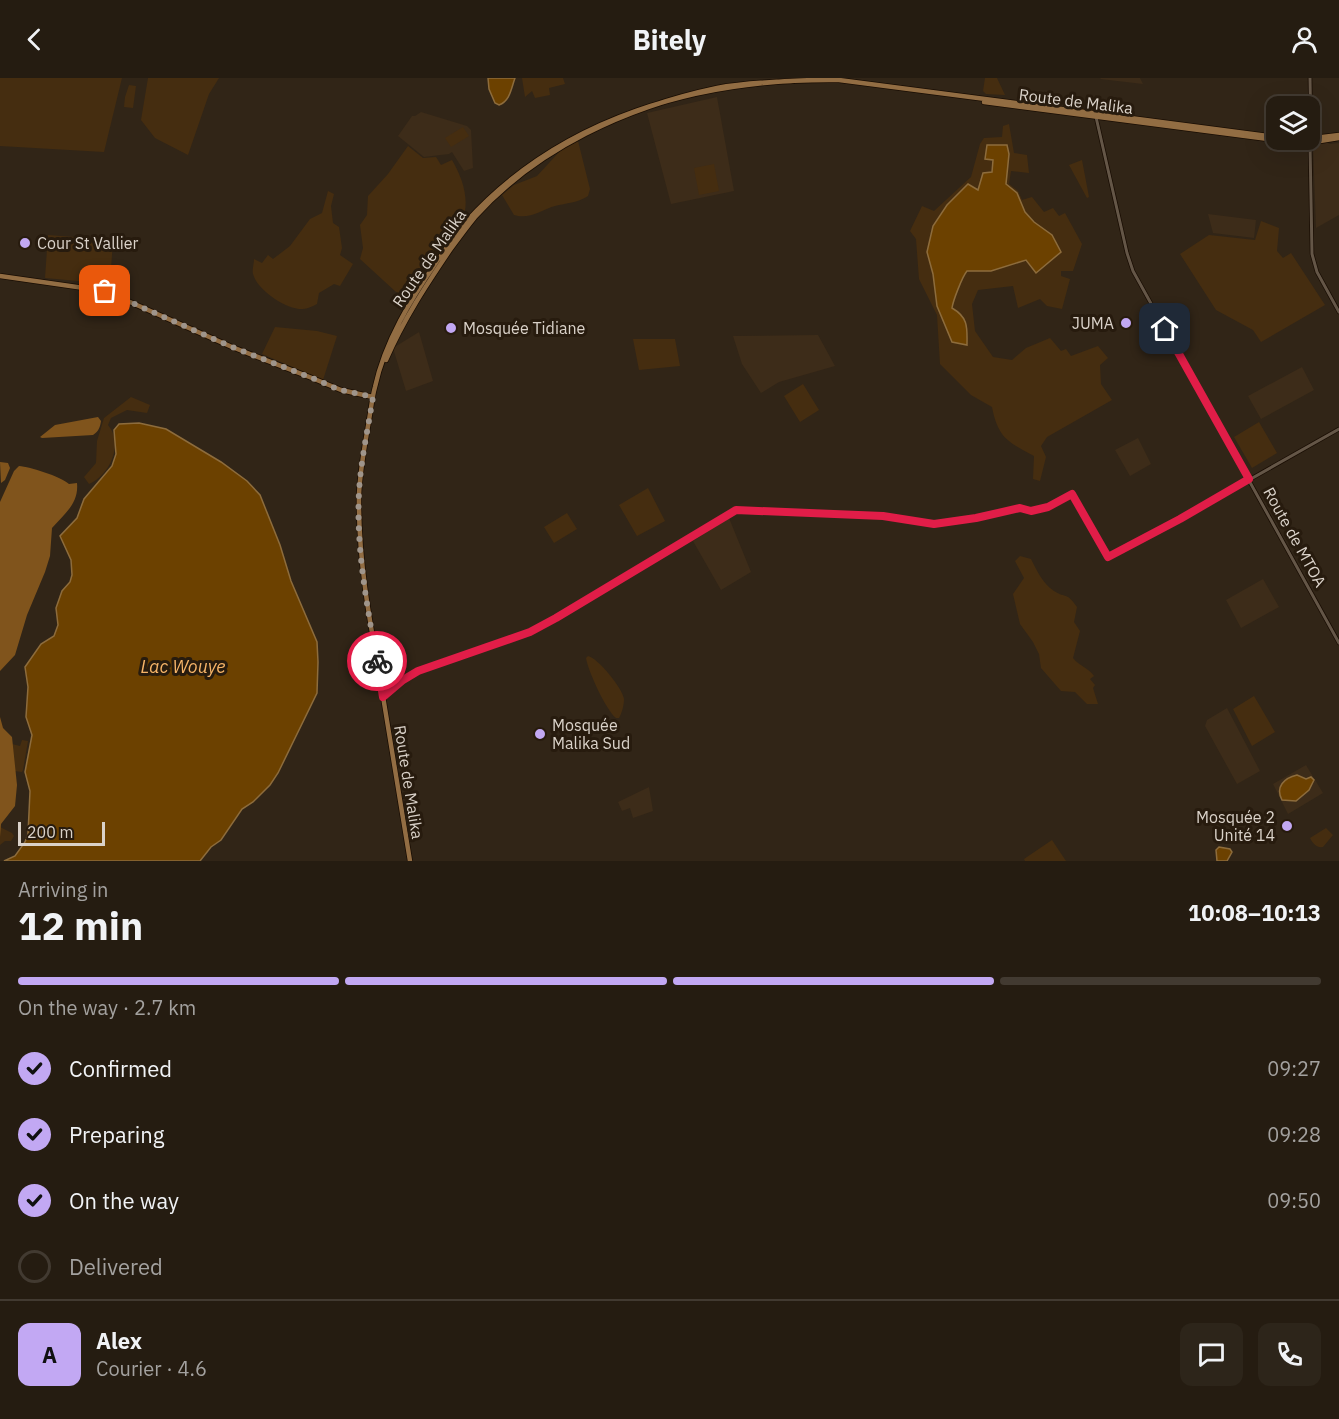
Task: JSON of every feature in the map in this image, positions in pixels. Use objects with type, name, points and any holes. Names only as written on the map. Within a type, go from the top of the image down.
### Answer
[{"type":"main road","name":"Route de Malika","points":[[408,861],[364,582],[359,532],[360,476],[364,442],[382,362],[409,304],[465,223],[508,181],[568,140],[624,111],[656,99],[714,86],[767,79],[839,80],[1266,136]]},
{"type":"main road","name":"Route de Malika","points":[[1096,114],[1266,140]]},
{"type":"main road","name":"Route de Malika","points":[[1320,139],[1339,137]]},
{"type":"main road","points":[[0,276],[105,291],[232,347],[340,390],[373,397]]},
{"type":"street","points":[[1310,78],[1310,96]]},
{"type":"street","name":"Route de MTOA","points":[[1096,114],[1133,271],[1339,643]]},
{"type":"street","points":[[1310,150],[1312,254],[1317,272],[1339,312]]},
{"type":"street","points":[[383,697],[418,671],[530,632],[736,510],[883,516],[934,524],[1020,508],[1031,511],[1048,507],[1072,494],[1108,557],[1339,429]]},
{"type":"shaded area","points":[[0,78],[122,78],[104,152],[0,146]]},
{"type":"shaded area","points":[[148,78],[219,78],[209,94],[188,155],[155,138],[141,120]]},
{"type":"shaded area","points":[[522,78],[563,78],[565,84],[549,88],[550,95],[535,98],[532,91],[525,97]]},
{"type":"shaded area","points":[[985,78],[997,78],[1005,95],[986,94],[983,91]]},
{"type":"shaded area","points":[[1140,78],[1143,84],[1100,79]]},
{"type":"shaded area","points":[[129,85],[136,86],[133,108],[124,107]]},
{"type":"shaded area","points":[[717,97],[734,191],[671,204],[647,113]]},
{"type":"shaded area","points":[[421,112],[467,126],[471,130],[473,168],[464,171],[452,152],[424,157],[398,136],[412,116]]},
{"type":"shaded area","points":[[1009,124],[1014,153],[1027,155],[1029,173],[1011,171],[1009,184],[1018,191],[1022,200],[1032,197],[1044,212],[1053,208],[1059,216],[1065,213],[1082,244],[1073,271],[1061,271],[1061,276],[1070,279],[1062,309],[1047,306],[1040,299],[1018,308],[1013,286],[978,290],[972,304],[975,331],[993,357],[1012,360],[1026,348],[1050,338],[1061,351],[1066,349],[1071,356],[1098,346],[1108,358],[1100,365],[1101,384],[1112,400],[1047,437],[1041,446],[1046,457],[1040,481],[1033,479],[1034,456],[1011,443],[997,426],[992,407],[971,395],[940,364],[937,315],[919,279],[916,239],[910,231],[922,206],[934,211],[971,177],[980,144],[984,138],[1002,137],[1003,126]]},
{"type":"shaded area","points":[[463,127],[469,136],[451,147],[445,138]]},
{"type":"shaded area","points":[[578,141],[590,189],[588,196],[530,215],[514,215],[502,195],[514,185],[537,176],[561,150]]},
{"type":"shaded area","points":[[1320,143],[1339,143],[1339,215],[1316,228],[1313,150],[1320,150]]},
{"type":"shaded area","points":[[408,146],[423,158],[436,157],[441,165],[452,160],[461,179],[466,198],[459,227],[452,236],[446,235],[442,238],[410,292],[406,294],[396,292],[360,259],[363,248],[360,225],[367,215],[368,196],[388,174]]},
{"type":"shaded area","points":[[1082,160],[1089,197],[1087,198],[1069,165]]},
{"type":"shaded area","points":[[714,164],[719,191],[699,195],[694,168]]},
{"type":"shaded area","points":[[328,191],[334,194],[331,206],[333,223],[339,227],[342,248],[340,255],[353,264],[340,286],[334,284],[319,293],[317,304],[303,309],[281,303],[266,292],[256,280],[253,274],[254,259],[262,263],[268,255],[273,259],[290,246],[310,219],[322,213]]},
{"type":"shaded area","points":[[1208,214],[1256,220],[1254,238],[1213,233]]},
{"type":"shaded area","points":[[1261,221],[1279,228],[1277,251],[1283,258],[1291,253],[1325,305],[1261,342],[1253,330],[1216,310],[1180,254],[1209,235],[1255,240]]},
{"type":"shaded area","points":[[48,235],[113,240],[110,284],[45,278]]},
{"type":"shaded area","points":[[275,327],[317,331],[337,336],[323,380],[262,354]]},
{"type":"shaded area","points":[[419,332],[433,381],[406,391],[393,348]]},
{"type":"shaded area","points":[[818,335],[835,366],[779,382],[761,393],[742,364],[733,336]]},
{"type":"shaded area","points":[[633,339],[675,339],[680,366],[639,370]]},
{"type":"shaded area","points":[[1302,367],[1314,390],[1261,419],[1248,396]]},
{"type":"shaded area","points":[[803,384],[819,410],[800,422],[784,396]]},
{"type":"shaded area","points":[[131,397],[150,405],[147,413],[127,410],[111,418],[108,425],[113,433],[115,450],[103,474],[89,484],[84,477],[96,463],[97,441],[104,418]]},
{"type":"shaded area","points":[[98,417],[101,421],[100,425],[93,435],[40,437],[55,425]]},
{"type":"shaded area","points":[[1259,422],[1277,453],[1252,468],[1234,437]]},
{"type":"shaded area","points":[[1138,438],[1151,464],[1130,476],[1115,450]]},
{"type":"shaded area","points":[[0,462],[8,463],[10,468],[5,480],[1,483]]},
{"type":"shaded area","points":[[19,466],[45,472],[69,484],[77,483],[77,490],[70,508],[52,528],[50,556],[27,615],[15,655],[0,671],[0,502],[14,471]]},
{"type":"shaded area","points":[[648,488],[665,521],[637,536],[619,505]]},
{"type":"shaded area","points":[[567,513],[577,529],[554,543],[544,527]]},
{"type":"shaded area","points":[[729,518],[751,572],[721,590],[693,541]]},
{"type":"shaded area","points":[[1020,556],[1031,559],[1046,584],[1068,597],[1077,607],[1074,622],[1080,631],[1073,658],[1094,676],[1090,679],[1095,685],[1093,688],[1098,704],[1087,704],[1075,692],[1061,691],[1041,668],[1039,654],[1020,624],[1013,594],[1024,578],[1015,561]]},
{"type":"shaded area","points":[[1263,579],[1279,607],[1241,628],[1226,600]]},
{"type":"shaded area","points":[[588,656],[604,668],[623,694],[624,704],[619,718],[612,714],[598,690],[587,664]]},
{"type":"shaded area","points":[[1254,696],[1275,732],[1252,746],[1233,709]]},
{"type":"shaded area","points":[[1227,708],[1260,771],[1237,784],[1205,726],[1207,720]]},
{"type":"shaded area","points":[[0,717],[3,728],[12,737],[17,785],[15,806],[1,824],[0,837]]},
{"type":"shaded area","points":[[22,740],[28,741],[22,772],[6,770],[12,744],[20,746]]},
{"type":"shaded area","points":[[1306,765],[1323,793],[1288,814],[1273,784]]},
{"type":"shaded area","points":[[649,787],[653,811],[633,818],[630,808],[622,811],[618,802]]},
{"type":"shaded area","points":[[0,827],[14,836],[11,841],[5,841],[0,845]]},
{"type":"shaded area","points":[[1326,828],[1333,835],[1323,847],[1317,846],[1310,838]]},
{"type":"shaded area","points":[[1052,840],[1066,861],[1025,861],[1024,859]]},
{"type":"water","points":[[488,78],[515,78],[508,98],[499,105],[495,103],[489,89]]},
{"type":"water","points":[[987,145],[1007,145],[1009,154],[1006,184],[1017,193],[1025,212],[1034,222],[1052,235],[1061,252],[1036,273],[1026,260],[991,271],[967,271],[952,308],[964,320],[967,328],[967,345],[952,342],[937,306],[933,274],[927,252],[933,226],[947,205],[968,184],[978,190],[983,173],[992,172],[993,160],[985,159]]},
{"type":"water","name":"Lac Wouye","points":[[139,423],[166,429],[221,462],[247,481],[260,495],[280,545],[291,581],[317,642],[317,693],[270,785],[253,802],[242,809],[221,840],[211,847],[200,861],[4,861],[15,856],[28,834],[30,791],[25,772],[32,735],[26,717],[28,687],[25,667],[41,644],[54,636],[58,625],[56,608],[62,591],[70,582],[72,575],[71,560],[60,536],[77,518],[84,499],[112,466],[116,454],[114,430],[119,424]]},
{"type":"water","points":[[1297,775],[1306,779],[1311,777],[1314,780],[1309,790],[1296,801],[1282,800],[1280,787],[1288,778]]},
{"type":"water","points":[[1219,847],[1230,849],[1232,852],[1227,861],[1217,861],[1216,850]]},
{"type":"way so far","points":[[105,291],[232,347],[340,390],[373,397],[360,476],[359,532],[364,582],[377,661]]},
{"type":"place","name":"Cour St Vallier","points":[[25,243]]},
{"type":"place","name":"JUMA","points":[[1126,323]]},
{"type":"place","name":"Mosquée Tidiane","points":[[451,328]]},
{"type":"place","name":"Mosquée Malika Sud","points":[[540,734]]},
{"type":"place","name":"Mosquée 2 Unité 14","points":[[1287,826]]},
{"type":"route","points":[[377,661],[383,697],[418,671],[530,632],[736,510],[883,516],[934,524],[1020,508],[1031,511],[1048,507],[1072,494],[1108,557],[1249,479],[1165,329]]}]
